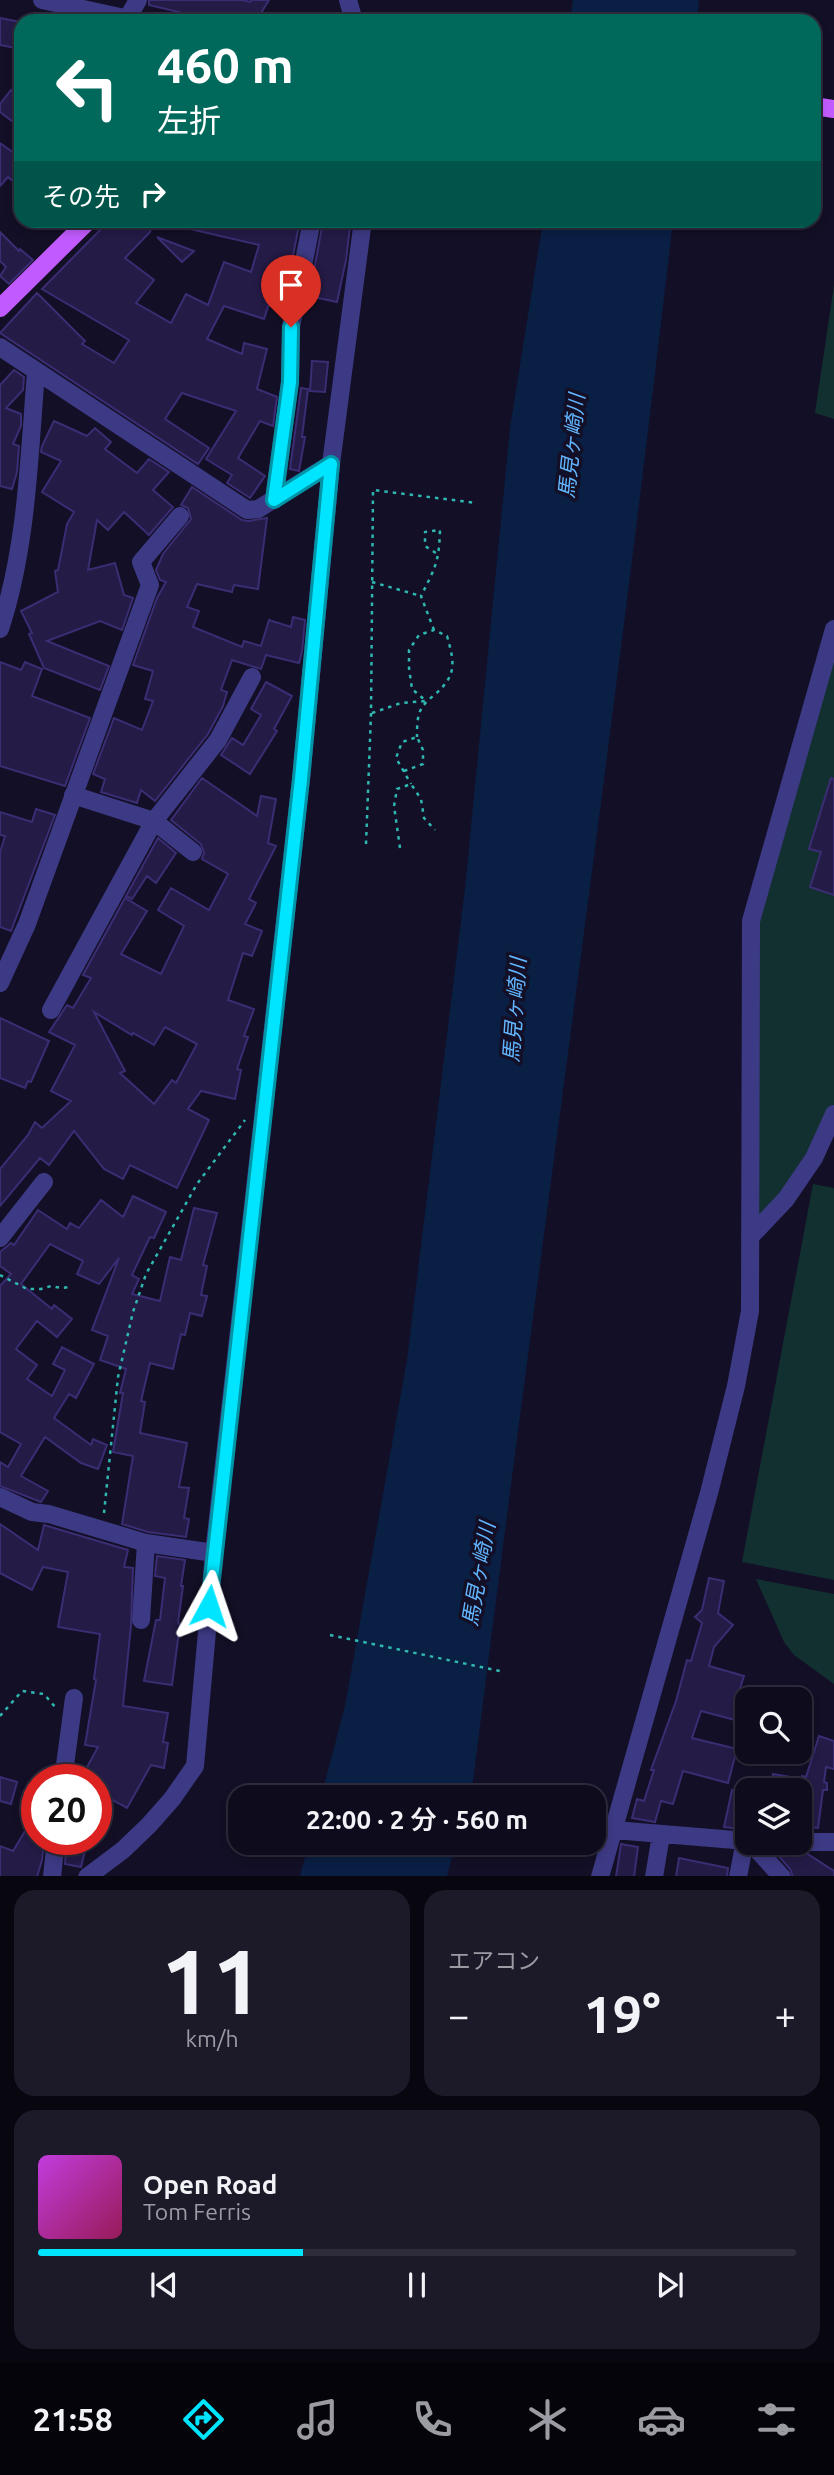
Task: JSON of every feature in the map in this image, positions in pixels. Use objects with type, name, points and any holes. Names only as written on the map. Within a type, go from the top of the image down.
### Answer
[{"type":"main road","points":[[0,308],[81,228]]},
{"type":"street","points":[[42,0],[106,14]]},
{"type":"street","points":[[274,500],[290,382],[291,327],[310,228]]},
{"type":"street","points":[[88,1876],[123,1850],[149,1825],[172,1799],[195,1766],[214,1553],[301,779],[331,464],[362,228]]},
{"type":"street","points":[[0,346],[247,510],[258,509],[331,464]]},
{"type":"street","points":[[0,629],[11,597],[21,538],[36,372]]},
{"type":"street","points":[[0,983],[27,924],[150,586],[141,562],[180,516]]},
{"type":"street","points":[[600,1876],[709,1493],[736,1386],[750,1311],[751,921],[834,629]]},
{"type":"street","points":[[51,1010],[154,821],[218,740],[252,677]]},
{"type":"street","points":[[73,795],[154,821],[193,852]]},
{"type":"street","points":[[750,1237],[786,1199],[814,1158],[834,1115]]},
{"type":"street","points":[[0,1238],[44,1182]]},
{"type":"street","points":[[0,1497],[32,1512],[49,1514],[146,1543],[214,1553]]},
{"type":"street","points":[[141,1620],[146,1543]]},
{"type":"street","points":[[65,1764],[74,1698]]},
{"type":"street","points":[[614,1830],[735,1841]]},
{"type":"street","points":[[654,1876],[661,1835]]},
{"type":"street","points":[[812,1842],[834,1842]]},
{"type":"street","points":[[52,1876],[54,1855]]},
{"type":"street","points":[[738,1876],[744,1855]]},
{"type":"street","points":[[761,1855],[781,1876]]},
{"type":"path","points":[[366,844],[371,714],[373,490],[477,503]]},
{"type":"path","points":[[421,596],[435,571],[439,555],[440,530],[425,532],[425,546],[439,555]]},
{"type":"path","points":[[372,582],[421,596]]},
{"type":"path","points":[[421,596],[434,630]]},
{"type":"path","points":[[404,771],[423,764],[423,750],[417,737],[419,713],[426,701],[440,690],[452,674],[453,658],[447,636],[434,630],[419,635],[409,650],[412,688],[426,701]]},
{"type":"path","points":[[371,714],[401,703],[426,701]]},
{"type":"path","points":[[417,737],[402,742],[396,758],[421,800],[424,818],[435,830]]},
{"type":"path","points":[[400,848],[394,806],[397,789],[411,784]]},
{"type":"path","points":[[103,1531],[118,1377],[133,1312],[146,1274],[197,1184],[266,1093]]},
{"type":"path","points":[[0,1275],[27,1289],[70,1287]]},
{"type":"path","points":[[330,1634],[500,1671]]},
{"type":"path","points":[[0,1716],[22,1691],[44,1694],[70,1724]]},
{"type":"green space","points":[[834,285],[834,419],[815,413]]},
{"type":"green space","points":[[834,658],[834,1114],[750,1237],[756,923]]},
{"type":"green space","points":[[813,1184],[834,1188],[834,1580],[742,1562]]},
{"type":"green space","points":[[756,1579],[834,1594],[834,1684],[794,1655],[784,1642]]},
{"type":"water","points":[[573,0],[699,0],[698,14],[571,14]]},
{"type":"water","name":"馬見ヶ崎川","points":[[542,228],[672,228],[626,611],[473,1782],[472,1785],[324,1785],[345,1706],[407,1360],[465,888],[510,428]]},
{"type":"water","points":[[306,1855],[453,1855],[447,1876],[300,1876]]},
{"type":"building","points":[[149,0],[269,0],[260,14],[187,14],[149,5]]},
{"type":"building","points":[[0,18],[14,21],[14,48],[0,45]]},
{"type":"building","points":[[11,90],[14,92],[14,123],[0,112],[0,104]]},
{"type":"building","points":[[0,143],[14,153],[14,182],[8,177],[0,186]]},
{"type":"building","points":[[102,228],[151,228],[125,258],[154,280],[136,303],[171,323],[186,294],[208,305],[224,262],[251,272],[259,245],[186,228],[298,228],[290,271],[281,268],[264,319],[224,306],[207,339],[242,354],[244,343],[267,349],[257,389],[277,397],[273,426],[260,421],[238,458],[265,476],[250,498],[227,483],[232,475],[206,459],[236,411],[182,393],[165,419],[209,448],[198,464],[0,333],[37,293],[85,341],[82,344],[114,363],[129,340],[42,289]]},
{"type":"building","points":[[322,228],[350,228],[337,302],[309,296]]},
{"type":"building","points":[[0,232],[19,251],[20,249],[33,260],[9,284],[0,276],[6,267],[0,261]]},
{"type":"building","points":[[157,237],[194,251],[182,262]]},
{"type":"building","points":[[312,361],[328,362],[325,392],[310,391]]},
{"type":"building","points":[[14,370],[24,377],[23,390],[6,408],[21,414],[21,426],[13,444],[19,446],[17,472],[12,489],[0,486],[0,385]]},
{"type":"building","points":[[301,388],[308,389],[302,437],[305,437],[299,471],[290,469]]},
{"type":"building","points":[[54,421],[87,436],[95,428],[111,442],[105,449],[137,473],[149,459],[169,472],[153,490],[173,507],[149,535],[124,512],[108,530],[97,520],[88,570],[115,563],[124,595],[133,598],[122,630],[100,621],[47,641],[109,666],[100,690],[44,668],[21,611],[58,592],[55,571],[58,570],[67,524],[74,512],[42,492],[61,461],[41,452]]},
{"type":"building","points":[[192,487],[242,520],[267,518],[258,589],[234,585],[232,592],[197,584],[187,607],[199,611],[193,627],[242,647],[244,641],[261,646],[269,620],[291,627],[293,617],[305,620],[302,652],[299,663],[266,655],[261,669],[232,660],[221,690],[227,692],[223,706],[208,734],[155,801],[141,790],[137,803],[101,792],[105,779],[93,774],[114,718],[142,730],[153,701],[145,699],[153,671],[133,665],[157,598],[166,582],[160,580],[156,570],[163,554],[191,519],[188,508],[181,505]]},
{"type":"building","points":[[0,662],[21,670],[25,662],[42,669],[32,696],[90,718],[65,786],[0,766]]},
{"type":"building","points":[[266,682],[292,696],[274,729],[277,731],[250,774],[221,755],[232,738],[243,745],[261,715],[251,709]]},
{"type":"building","points":[[202,778],[257,816],[261,796],[276,799],[268,843],[276,846],[249,899],[256,903],[245,924],[262,931],[252,956],[243,953],[228,1000],[254,1009],[244,1036],[248,1037],[237,1069],[241,1070],[235,1099],[201,1091],[188,1109],[209,1120],[177,1188],[130,1165],[123,1179],[104,1169],[74,1131],[49,1165],[40,1158],[0,1206],[0,1169],[28,1135],[35,1122],[42,1128],[71,1101],[51,1091],[75,1045],[49,1032],[67,1005],[73,1008],[91,978],[83,975],[125,898],[147,911],[121,954],[161,974],[184,926],[158,910],[171,888],[209,910],[228,874],[202,859],[204,853],[201,844],[171,820]],"holes":[[[94,1012],[132,1035],[133,1033],[154,1045],[165,1027],[197,1044],[176,1083],[172,1080],[154,1104],[120,1073],[125,1071]]]},
{"type":"building","points":[[831,778],[834,779],[834,895],[810,887],[821,852],[809,849]]},
{"type":"building","points":[[36,809],[55,815],[11,931],[0,927],[0,852],[5,836],[0,835],[0,812],[32,822]]},
{"type":"building","points":[[158,838],[176,853],[156,883],[147,876],[132,899],[126,896]]},
{"type":"building","points":[[0,1018],[49,1041],[31,1082],[28,1081],[25,1088],[0,1078]]},
{"type":"building","points":[[133,1196],[166,1212],[154,1238],[150,1237],[132,1275],[139,1279],[132,1294],[160,1301],[170,1257],[181,1260],[194,1208],[217,1213],[203,1265],[207,1266],[201,1295],[207,1296],[202,1316],[190,1313],[185,1335],[181,1334],[173,1369],[150,1363],[141,1401],[145,1402],[140,1433],[187,1443],[179,1487],[189,1488],[184,1518],[189,1519],[186,1537],[148,1532],[122,1524],[133,1456],[113,1452],[123,1393],[120,1393],[126,1369],[100,1360],[108,1336],[92,1330],[119,1258],[99,1284],[77,1274],[83,1261],[50,1244],[21,1284],[52,1309],[54,1305],[72,1319],[57,1337],[37,1321],[16,1349],[37,1365],[27,1379],[52,1396],[65,1370],[53,1364],[62,1347],[94,1364],[76,1398],[69,1394],[54,1418],[91,1445],[93,1439],[107,1445],[98,1469],[81,1463],[45,1437],[21,1476],[48,1491],[41,1502],[0,1486],[0,1462],[8,1467],[21,1444],[0,1432],[0,1286],[11,1274],[0,1266],[0,1252],[11,1243],[14,1245],[38,1210],[67,1229],[70,1223],[79,1228],[101,1200],[123,1217]]},
{"type":"building","points":[[0,1524],[38,1550],[44,1525],[128,1550],[124,1567],[133,1568],[131,1625],[123,1706],[168,1713],[163,1742],[168,1743],[164,1768],[151,1765],[127,1808],[112,1800],[112,1764],[89,1764],[98,1747],[85,1745],[96,1680],[100,1634],[58,1627],[68,1572],[43,1567],[32,1590],[0,1573]]},
{"type":"building","points":[[157,1556],[185,1560],[172,1685],[144,1681],[156,1620],[160,1620],[165,1578],[155,1576]]},
{"type":"building","points":[[709,1578],[724,1581],[718,1613],[733,1625],[714,1647],[709,1666],[744,1676],[740,1687],[735,1687],[735,1720],[701,1711],[692,1738],[735,1749],[728,1783],[683,1771],[673,1804],[661,1801],[655,1822],[632,1818],[637,1799],[644,1801],[654,1770],[651,1770],[702,1623],[695,1617],[702,1610]]},
{"type":"building","points":[[819,1736],[834,1741],[834,1769],[826,1767],[824,1782],[827,1783],[827,1790],[823,1790],[818,1828],[812,1827],[812,1778],[802,1778],[806,1777]]},
{"type":"building","points":[[773,1774],[796,1778],[772,1778]]},
{"type":"building","points":[[0,1777],[17,1782],[11,1804],[0,1801]]},
{"type":"building","points":[[732,1790],[735,1791],[735,1828],[724,1827]]},
{"type":"building","points":[[21,1838],[21,1855],[43,1855],[37,1876],[0,1876],[0,1846],[13,1851]]},
{"type":"building","points":[[621,1844],[638,1847],[634,1876],[616,1876]]},
{"type":"building","points":[[66,1855],[84,1855],[81,1867],[65,1864]]},
{"type":"building","points":[[778,1855],[809,1855],[834,1871],[834,1876],[793,1876]]},
{"type":"building","points":[[679,1858],[728,1868],[727,1876],[676,1876]]},
{"type":"route","points":[[209,1606],[301,779],[331,464],[274,500],[290,382],[291,327]]}]
